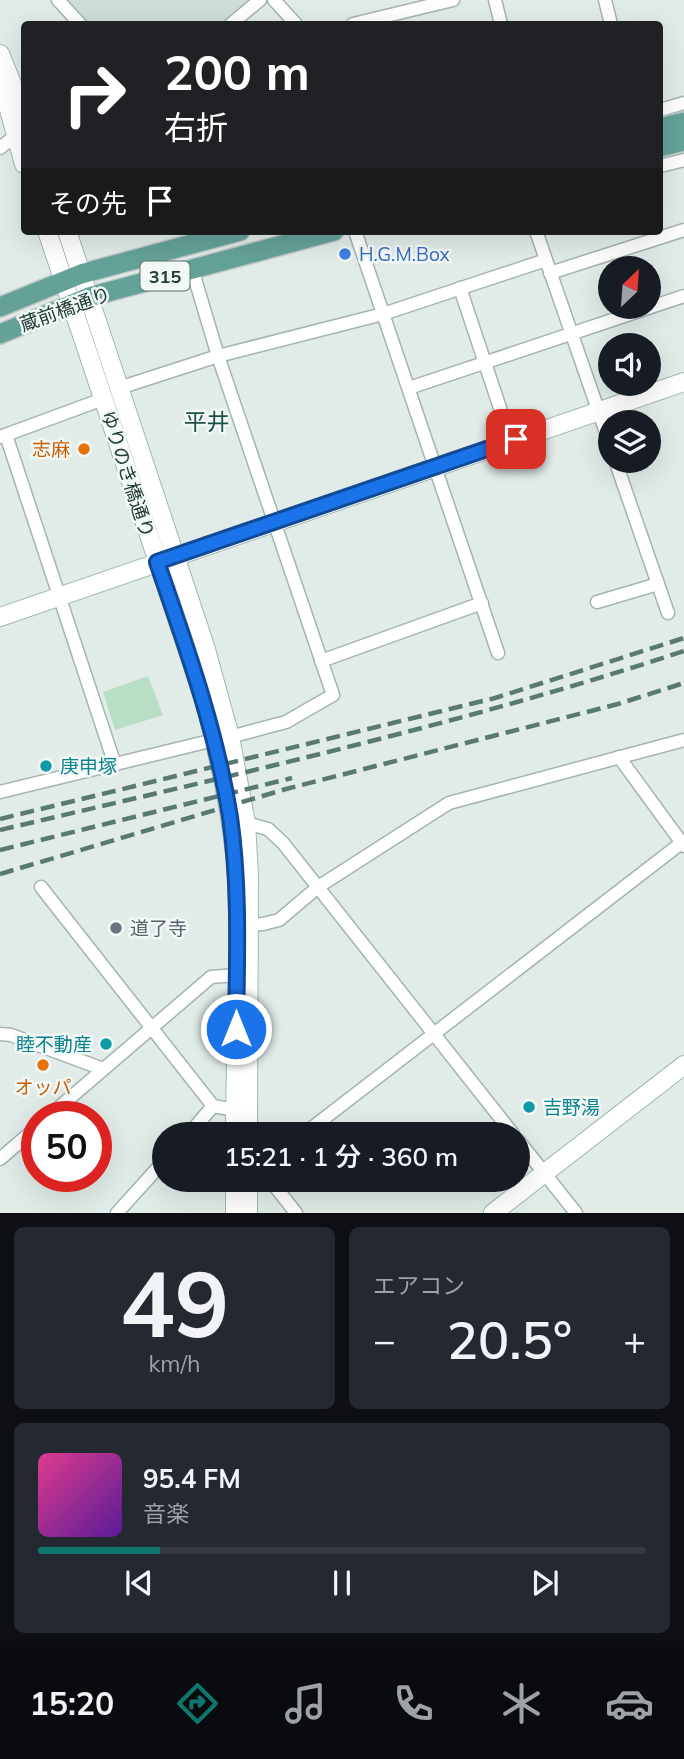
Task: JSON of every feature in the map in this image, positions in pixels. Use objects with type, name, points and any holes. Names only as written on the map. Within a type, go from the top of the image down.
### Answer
[{"type":"main road","points":[[0,54],[21,106]]},
{"type":"main road","points":[[0,77],[21,155]]},
{"type":"main road","points":[[663,127],[684,122]]},
{"type":"main road","points":[[663,146],[684,141]]},
{"type":"main road","name":"ゆりのき橋通り","points":[[49,235],[72,277],[103,399],[204,699],[223,739],[246,823],[249,925],[248,1122]]},
{"type":"main road","name":"ゆりのき橋通り","points":[[67,235],[72,277]]},
{"type":"main road","name":"蔵前橋通り","points":[[0,307],[72,277],[207,235]]},
{"type":"main road","name":"蔵前橋通り","points":[[0,334],[80,301],[319,235]]},
{"type":"main road","name":"ゆりのき橋通り","points":[[80,301],[119,388],[217,684],[237,877],[235,1122]]},
{"type":"main road","points":[[601,410],[684,382]]},
{"type":"main road","points":[[0,617],[598,411]]},
{"type":"main road","points":[[493,1213],[684,1065]]},
{"type":"main road","points":[[235,1192],[235,1213]]},
{"type":"main road","points":[[248,1192],[248,1213]]},
{"type":"street","points":[[58,0],[77,21]]},
{"type":"street","points":[[236,21],[260,0]]},
{"type":"street","points":[[274,0],[293,21]]},
{"type":"street","points":[[366,21],[453,0]]},
{"type":"street","points":[[495,0],[500,21]]},
{"type":"street","points":[[605,0],[610,21]]},
{"type":"street","points":[[663,109],[684,103]]},
{"type":"street","points":[[0,148],[15,136]]},
{"type":"street","points":[[663,165],[684,160]]},
{"type":"street","points":[[119,388],[218,356],[383,314],[460,288],[684,230]]},
{"type":"street","points":[[356,235],[498,653]]},
{"type":"street","points":[[537,235],[598,411]]},
{"type":"street","points":[[0,792],[286,722],[333,695],[218,356],[192,269]]},
{"type":"street","points":[[460,288],[511,441]]},
{"type":"street","points":[[409,388],[684,296]]},
{"type":"street","points":[[103,399],[3,437],[115,765]]},
{"type":"street","points":[[620,473],[668,613]]},
{"type":"street","points":[[597,602],[658,584]]},
{"type":"street","points":[[321,661],[482,603]]},
{"type":"street","points":[[249,925],[279,920],[318,887],[449,803],[684,740]]},
{"type":"street","points":[[319,1122],[683,843],[619,757]]},
{"type":"street","points":[[246,823],[268,829],[283,843],[504,1122]]},
{"type":"street","points":[[41,887],[214,1107],[235,1110]]},
{"type":"street","points":[[66,1101],[211,977],[237,975]]},
{"type":"street","points":[[0,1034],[11,1035],[103,1069]]},
{"type":"street","points":[[200,1122],[214,1107]]},
{"type":"street","points":[[0,1159],[21,1141]]},
{"type":"street","points":[[530,1156],[576,1213]]},
{"type":"street","points":[[117,1213],[152,1174]]},
{"type":"street","points":[[279,1192],[296,1213]]},
{"type":"shaded area","points":[[67,0],[251,0],[226,21],[86,21]]},
{"type":"green space","points":[[148,676],[163,715],[115,730],[103,692]]},
{"type":"railway","points":[[0,819],[495,698],[684,638]]},
{"type":"railway","points":[[0,830],[430,726],[600,678],[684,651]]},
{"type":"railway","points":[[0,874],[286,789],[618,704],[684,683]]},
{"type":"railway","points":[[0,850],[292,778]]},
{"type":"place","name":"H.G.M.Box","points":[[345,254]]},
{"type":"place","name":"志麻","points":[[84,449]]},
{"type":"place","name":"庚申塚","points":[[46,766]]},
{"type":"place","name":"道了寺","points":[[116,928]]},
{"type":"place","name":"睦不動産","points":[[106,1044]]},
{"type":"place","name":"オッパ","points":[[43,1065]]},
{"type":"place","name":"吉野湯","points":[[529,1107]]},
{"type":"district","name":"平井","points":[[207,421]]},
{"type":"route","points":[[236,1029],[237,877],[230,816],[204,699],[157,562],[516,439]]}]
